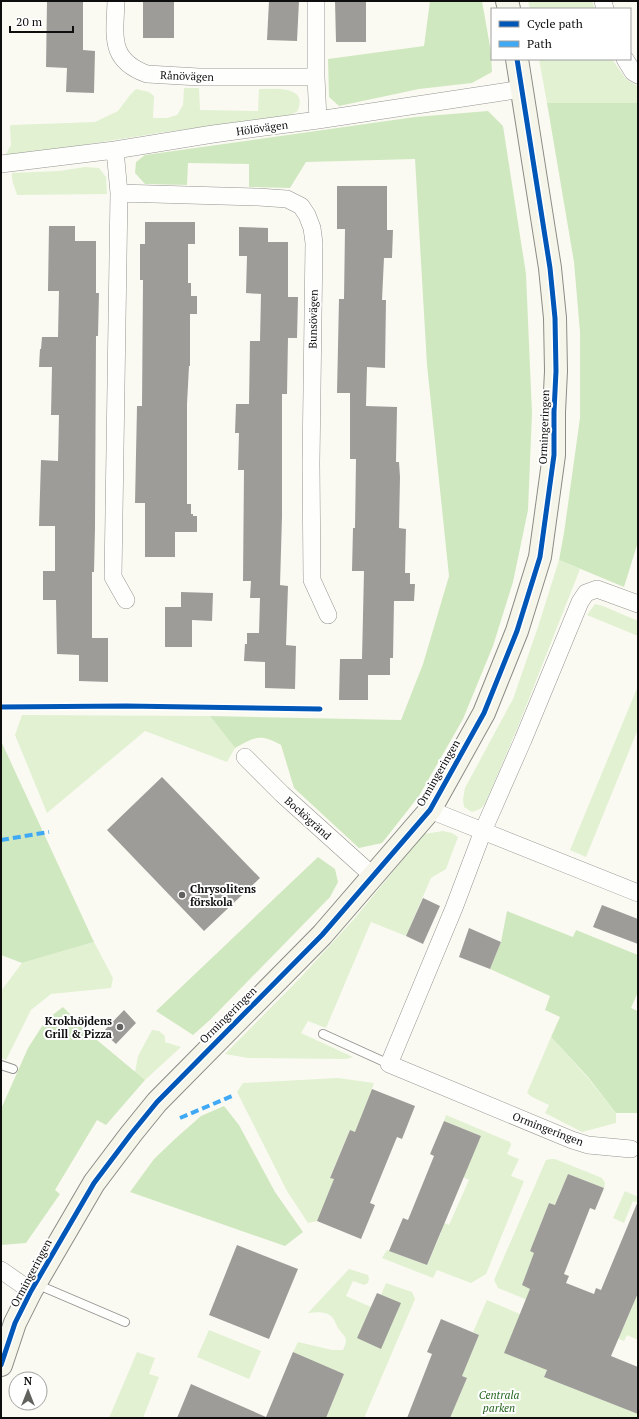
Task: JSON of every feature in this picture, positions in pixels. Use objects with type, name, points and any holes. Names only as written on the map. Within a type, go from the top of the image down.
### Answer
[{"type":"street","name":"Rånövägen","points":[[116,1],[115,37],[117,50],[123,60],[140,72],[147,74],[198,77],[316,77]]},
{"type":"street","points":[[316,1],[316,77],[318,120]]},
{"type":"street","name":"Ormingeringen","points":[[1,1364],[16,1323],[33,1287],[94,1183],[139,1123],[157,1102],[322,935],[430,810],[484,713],[517,631],[540,557],[554,455],[556,371],[554,310],[544,227],[517,60]]},
{"type":"street","points":[[626,60],[633,72],[638,75]]},
{"type":"street","name":"Hölövägen","points":[[1,164],[115,150],[213,134],[318,120],[522,89]]},
{"type":"street","points":[[115,150],[119,193],[113,577],[126,600]]},
{"type":"street","name":"Bunsövägen","points":[[119,193],[287,199],[301,206],[307,215],[312,228],[314,243],[311,463],[312,580],[328,615]]},
{"type":"street","points":[[390,1064],[454,908],[483,831],[508,776],[582,598],[586,593],[597,589],[638,604]]},
{"type":"street","name":"Bockögränd","points":[[245,757],[282,794],[374,876]]},
{"type":"street","name":"Ormingeringen","points":[[430,810],[638,893]]},
{"type":"street","name":"Ormingeringen","points":[[390,1064],[572,1140],[588,1145],[631,1150]]},
{"type":"street","points":[[1,1270],[33,1287]]},
{"type":"lane","points":[[323,1034],[390,1064]]},
{"type":"lane","points":[[1,1065],[13,1069]]},
{"type":"lane","points":[[33,1287],[125,1322]]},
{"type":"green space","points":[[430,1],[482,1],[491,52],[492,72],[472,83],[419,89],[339,106],[329,97],[328,59],[424,46]]},
{"type":"green space","points":[[528,1],[592,1],[595,8],[530,8]]},
{"type":"green space","points":[[539,60],[613,60],[626,79],[638,86],[637,103],[547,103]]},
{"type":"green space","points":[[184,88],[199,88],[200,110],[258,111],[259,89],[288,90],[295,93],[299,97],[300,103],[297,112],[287,116],[165,132],[27,154],[6,154],[11,145],[11,125],[95,122],[118,111],[136,89],[149,92],[154,96],[153,118],[167,118],[177,115],[183,105]]},
{"type":"green space","points":[[547,103],[637,103],[638,542],[624,587],[559,560],[580,418],[580,332],[574,262]]},
{"type":"green space","points":[[488,111],[503,126],[526,274],[532,413],[528,510],[513,582],[493,646],[463,719],[419,796],[382,843],[359,848],[294,788],[281,745],[268,739],[258,738],[248,741],[235,748],[210,716],[401,720],[423,664],[449,576],[427,365],[415,159],[306,162],[290,188],[249,187],[249,164],[188,163],[187,185],[145,184],[135,173],[136,162],[145,155],[415,117]]},
{"type":"green space","points":[[85,167],[99,168],[106,177],[107,194],[17,195],[12,179],[12,173],[59,171]]},
{"type":"green space","points":[[559,560],[580,569],[519,724],[485,804],[480,809],[472,812],[464,807],[463,799],[465,788],[513,699]]},
{"type":"green space","points":[[595,604],[638,621],[638,636],[587,615]]},
{"type":"green space","points":[[638,686],[638,729],[586,857],[570,850]]},
{"type":"green space","points":[[22,715],[210,716],[235,748],[227,762],[145,731],[47,813],[15,735]]},
{"type":"green space","points":[[1,741],[94,942],[22,963],[1,955]]},
{"type":"green space","points":[[443,831],[452,833],[458,837],[446,869],[431,878],[406,936],[371,922],[326,1028],[308,1021],[301,1033],[353,1057],[346,1059],[248,1058],[225,1054],[301,977],[354,919],[424,834]]},
{"type":"green space","points":[[318,857],[335,869],[338,882],[330,897],[211,1019],[193,1035],[156,1011]]},
{"type":"green space","points":[[507,911],[573,937],[576,930],[638,955],[638,992],[631,1008],[638,1011],[638,1113],[616,1113],[588,1077],[551,1037],[560,1017],[545,1010],[550,996],[490,969],[501,942]]},
{"type":"green space","points":[[94,942],[113,978],[111,988],[51,994],[31,1010],[6,1060],[1,1058],[1,991],[22,963]]},
{"type":"green space","points":[[63,1007],[91,1035],[145,1080],[106,1125],[97,1120],[55,1190],[60,1194],[26,1243],[1,1245],[1,1109],[28,1048],[46,1020]]},
{"type":"green space","points":[[152,1030],[159,1031],[165,1036],[165,1042],[181,1047],[145,1080],[135,1072],[138,1056]]},
{"type":"green space","points":[[551,1037],[588,1078],[616,1113],[616,1123],[582,1132],[545,1113],[549,1105],[527,1093]]},
{"type":"green space","points":[[338,1078],[374,1083],[360,1120],[362,1135],[350,1130],[330,1177],[341,1182],[317,1221],[308,1223],[287,1191],[237,1092],[243,1083]]},
{"type":"green space","points":[[224,1106],[239,1125],[275,1192],[303,1232],[285,1246],[130,1192],[154,1159],[176,1138],[201,1116]]},
{"type":"green space","points":[[446,1115],[510,1142],[511,1145],[507,1154],[519,1159],[511,1176],[524,1181],[486,1274],[471,1283],[437,1270],[433,1278],[382,1258],[387,1250],[427,1265],[441,1233],[439,1221],[449,1225],[469,1180],[457,1174],[481,1136],[444,1121]]},
{"type":"green space","points":[[555,1159],[602,1178],[605,1183],[604,1188],[568,1174],[559,1195],[564,1208],[549,1203],[530,1251],[541,1256],[531,1262],[522,1285],[559,1301],[554,1311],[498,1288],[494,1280],[546,1160]]},
{"type":"green space","points":[[625,1191],[638,1197],[638,1203],[633,1201],[624,1223],[613,1218]]},
{"type":"green space","points":[[349,1269],[368,1275],[369,1279],[368,1283],[364,1285],[353,1281],[346,1296],[371,1307],[357,1338],[386,1283],[412,1292],[415,1299],[364,1418],[326,1418],[344,1374],[293,1352],[298,1342],[332,1350],[343,1350],[346,1340],[332,1317],[330,1315],[318,1312],[308,1313]]},
{"type":"green space","points":[[633,1293],[638,1295],[638,1340],[627,1335],[624,1341],[584,1325],[623,1328],[633,1305]]},
{"type":"green space","name":"Centrala parken","points":[[487,1300],[520,1314],[551,1361],[544,1376],[638,1414],[638,1418],[450,1418],[467,1378],[454,1372],[465,1368],[479,1335],[473,1332]]},
{"type":"green space","points":[[209,1330],[261,1351],[249,1379],[197,1357]]},
{"type":"green space","points":[[137,1352],[155,1358],[149,1374],[159,1377],[143,1418],[109,1418]]},
{"type":"building","points":[[47,1],[83,1],[83,50],[95,51],[94,93],[66,92],[67,68],[46,67]]},
{"type":"building","points":[[143,1],[174,1],[174,38],[143,38]]},
{"type":"building","points":[[269,1],[299,1],[297,41],[267,40]]},
{"type":"building","points":[[335,1],[366,1],[366,42],[336,42]]},
{"type":"building","points":[[337,186],[387,186],[387,230],[393,230],[392,258],[384,258],[382,300],[386,300],[385,368],[367,367],[366,406],[397,407],[396,462],[399,462],[400,477],[399,528],[406,529],[405,573],[410,573],[410,584],[415,584],[414,601],[394,601],[393,658],[390,658],[390,675],[368,675],[368,700],[339,700],[340,659],[362,659],[364,571],[352,571],[353,528],[355,528],[356,459],[350,459],[350,393],[337,393],[339,299],[344,299],[345,229],[337,229]]},
{"type":"building","points":[[145,222],[195,222],[195,244],[188,244],[188,283],[191,283],[191,296],[197,296],[197,314],[190,314],[190,366],[187,404],[187,504],[191,504],[191,514],[193,514],[193,516],[197,516],[197,532],[175,532],[175,557],[145,557],[145,503],[135,503],[137,406],[142,406],[143,280],[140,280],[140,244],[145,244]]},
{"type":"building","points":[[49,226],[75,226],[75,241],[96,241],[96,293],[99,293],[98,336],[96,336],[95,528],[94,572],[92,572],[92,638],[108,638],[108,682],[79,681],[79,655],[57,654],[56,600],[43,600],[43,571],[55,571],[55,526],[39,526],[41,460],[58,461],[59,415],[51,415],[52,367],[39,367],[42,337],[58,337],[59,291],[48,291]]},
{"type":"building","points":[[239,227],[268,228],[268,242],[288,242],[288,297],[298,297],[297,338],[288,338],[287,394],[282,394],[282,516],[280,585],[288,586],[286,645],[296,646],[295,689],[265,688],[265,662],[244,661],[247,633],[259,633],[260,598],[250,598],[251,581],[243,581],[244,470],[238,470],[239,433],[235,433],[236,404],[249,404],[250,341],[260,341],[261,294],[246,293],[247,256],[239,256]]},
{"type":"building","points":[[181,592],[213,593],[212,621],[192,620],[192,647],[165,647],[165,607],[181,607]]},
{"type":"building","points":[[162,777],[260,878],[204,931],[107,830]]},
{"type":"building","points":[[423,898],[440,906],[423,944],[406,936]]},
{"type":"building","points":[[602,905],[638,919],[638,944],[593,927]]},
{"type":"building","points":[[469,928],[501,942],[490,969],[459,957]]},
{"type":"building","name":"Krokhöjdens Grill & Pizza","points":[[124,1010],[136,1023],[116,1044],[103,1032]]},
{"type":"building","points":[[372,1089],[415,1106],[402,1139],[397,1137],[370,1203],[375,1205],[361,1239],[317,1221],[334,1179],[330,1178],[350,1130],[355,1132]]},
{"type":"building","points":[[444,1121],[481,1136],[427,1265],[389,1251],[403,1218],[408,1220],[434,1156],[430,1154]]},
{"type":"building","points":[[568,1174],[604,1188],[595,1210],[590,1208],[564,1274],[569,1276],[566,1283],[594,1294],[596,1288],[601,1290],[638,1201],[638,1293],[611,1356],[638,1367],[638,1414],[544,1377],[547,1370],[504,1353],[530,1289],[522,1285],[534,1253],[530,1251],[549,1203],[555,1205]]},
{"type":"building","points":[[237,1245],[298,1269],[269,1339],[209,1315]]},
{"type":"building","points":[[377,1293],[401,1303],[381,1349],[357,1338]]},
{"type":"building","points":[[441,1319],[479,1335],[462,1376],[467,1378],[450,1418],[407,1418],[432,1354],[427,1352]]},
{"type":"building","points":[[293,1352],[344,1374],[326,1418],[177,1418],[191,1384],[266,1417]]},
{"type":"marked path","points":[[1,840],[49,832]]},
{"type":"marked path","points":[[180,1118],[232,1096]]},
{"type":"cycle path","points":[[1,1365],[15,1323],[31,1291],[94,1183],[131,1134],[157,1102],[322,935],[430,810],[484,713],[517,631],[540,557],[554,455],[556,371],[555,318],[550,268],[517,60]]},
{"type":"cycle path","points":[[1,707],[126,706],[320,709]]},
{"type":"place","name":"Chrysolitens förskola","points":[[182,895]]},
{"type":"place","name":"Krokhöjdens Grill & Pizza","points":[[120,1027]]}]
